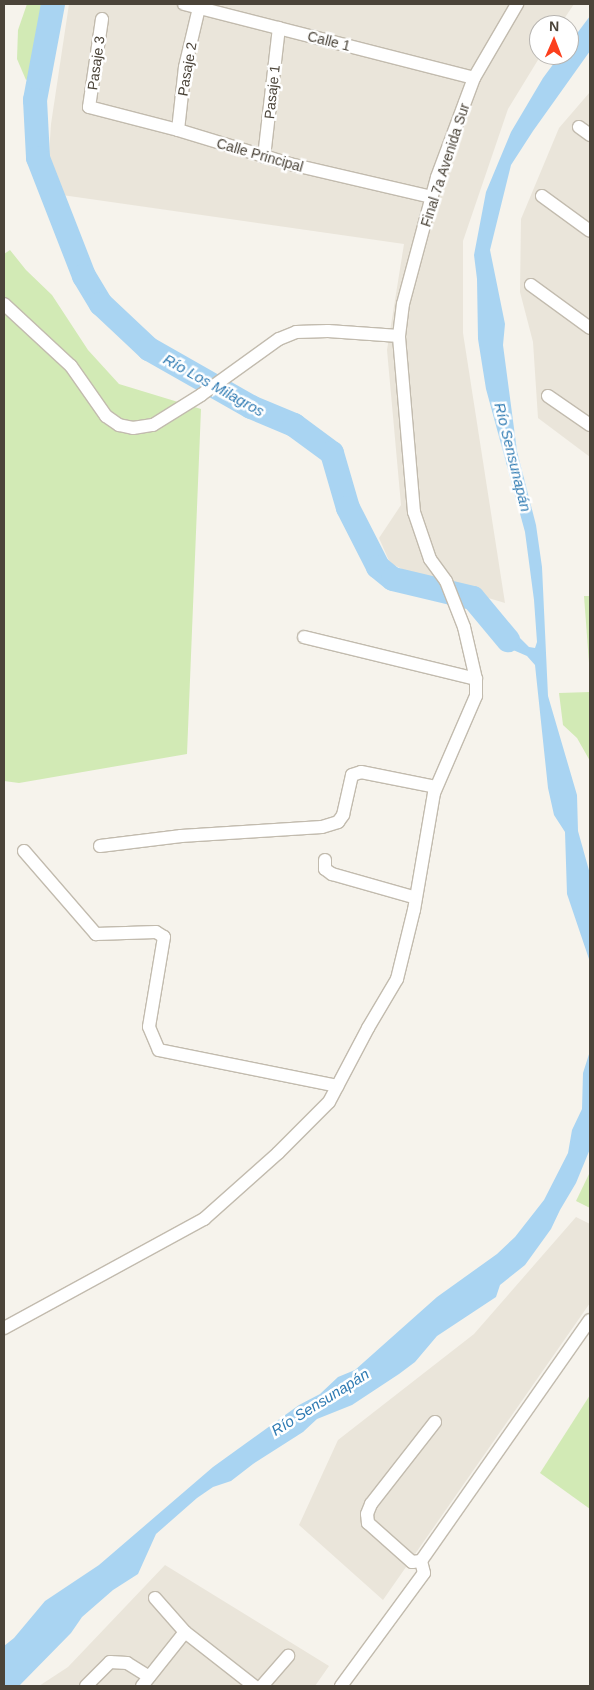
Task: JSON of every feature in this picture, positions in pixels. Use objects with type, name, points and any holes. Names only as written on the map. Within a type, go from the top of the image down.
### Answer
[{"type":"street","name":"Calle 1","points":[[184,4],[474,78]]},
{"type":"street","name":"Final 7a Avenida Sur","points":[[476,679],[464,627],[446,581],[430,559],[414,512],[399,336],[404,304],[432,197],[474,78],[517,4]]},
{"type":"street","name":"Pasaje 2","points":[[178,130],[186,67],[199,8]]},
{"type":"street","name":"Pasaje 3","points":[[89,107],[102,19]]},
{"type":"street","name":"Pasaje 1","points":[[264,156],[279,28]]},
{"type":"street","name":"Calle Principal","points":[[89,107],[178,130],[264,156],[432,197]]},
{"type":"street","points":[[579,127],[590,135]]},
{"type":"street","points":[[542,196],[590,231]]},
{"type":"street","points":[[531,284],[590,328]]},
{"type":"street","points":[[4,304],[71,366],[106,416],[119,425],[133,428],[153,425],[201,395],[279,339],[296,332],[328,331],[399,336]]},
{"type":"street","points":[[548,396],[590,425]]},
{"type":"street","points":[[4,1328],[121,1262],[204,1219],[285,1146],[328,1102],[397,980],[416,898],[436,787],[476,696],[476,679],[304,637]]},
{"type":"street","points":[[100,846],[181,836],[322,826],[338,822],[343,815],[352,775],[361,772],[436,787]]},
{"type":"street","points":[[24,851],[96,934],[156,932],[164,937],[149,1026],[159,1050],[337,1086]]},
{"type":"street","points":[[325,860],[324,868],[332,874],[416,898]]},
{"type":"street","points":[[435,1422],[371,1504],[367,1514],[368,1523],[412,1562],[421,1561],[590,1320]]},
{"type":"street","points":[[341,1686],[424,1573],[421,1561]]},
{"type":"street","points":[[155,1598],[185,1632],[254,1686]]},
{"type":"street","points":[[86,1686],[110,1662],[127,1663],[146,1682],[185,1632]]},
{"type":"street","points":[[262,1686],[288,1656]]},
{"type":"shaded area","points":[[69,4],[574,4],[567,15],[529,15],[529,65],[535,65],[508,109],[463,241],[463,333],[505,603],[418,577],[390,563],[379,538],[401,505],[387,350],[404,244],[62,195],[49,154],[51,124]]},
{"type":"shaded area","points":[[590,92],[590,457],[538,418],[533,342],[520,292],[521,219],[559,128]]},
{"type":"shaded area","points":[[576,1217],[590,1224],[590,1303],[383,1600],[299,1525],[338,1440],[474,1334]]},
{"type":"shaded area","points":[[165,1565],[329,1666],[315,1686],[39,1686],[68,1667]]},
{"type":"green space","points":[[27,4],[63,4],[49,69],[26,80],[17,59],[18,30]]},
{"type":"green space","points":[[10,250],[26,270],[52,295],[88,350],[119,384],[201,409],[187,754],[19,783],[4,781],[4,254]]},
{"type":"green space","points":[[584,596],[590,596],[590,676]]},
{"type":"green space","points":[[590,692],[590,761],[577,738],[563,725],[559,693]]},
{"type":"green space","points":[[590,1172],[590,1208],[576,1201]]},
{"type":"green space","points":[[590,1395],[590,1509],[540,1473]]},
{"type":"water","name":"Río Sensunapán","points":[[590,16],[590,51],[511,165],[490,250],[505,324],[503,345],[517,451],[536,525],[542,567],[548,696],[577,795],[578,831],[590,874],[590,962],[567,894],[565,832],[554,815],[548,788],[535,665],[527,656],[504,646],[495,638],[487,615],[495,623],[517,635],[529,647],[535,648],[537,642],[534,600],[525,532],[486,389],[478,339],[477,279],[474,255],[486,192],[511,132],[553,65],[579,65],[579,31]]},
{"type":"water","name":"Río Sensunapán","points":[[590,1051],[590,1149],[576,1183],[551,1229],[525,1265],[500,1285],[496,1297],[437,1336],[415,1362],[399,1374],[352,1405],[317,1419],[303,1432],[253,1464],[231,1481],[213,1487],[197,1498],[156,1534],[138,1574],[113,1590],[82,1617],[71,1633],[19,1686],[4,1686],[4,1646],[14,1638],[45,1601],[99,1565],[213,1467],[299,1405],[320,1394],[338,1377],[355,1370],[437,1297],[497,1254],[515,1237],[544,1200],[568,1153],[572,1130],[582,1109],[583,1073]]},
{"type":"waterway","name":"Río Los Milagros","points":[[53,4],[35,100],[38,158],[84,276],[101,304],[149,349],[251,407],[294,425],[332,453],[348,508],[378,567],[393,579],[473,598],[508,640]]}]
